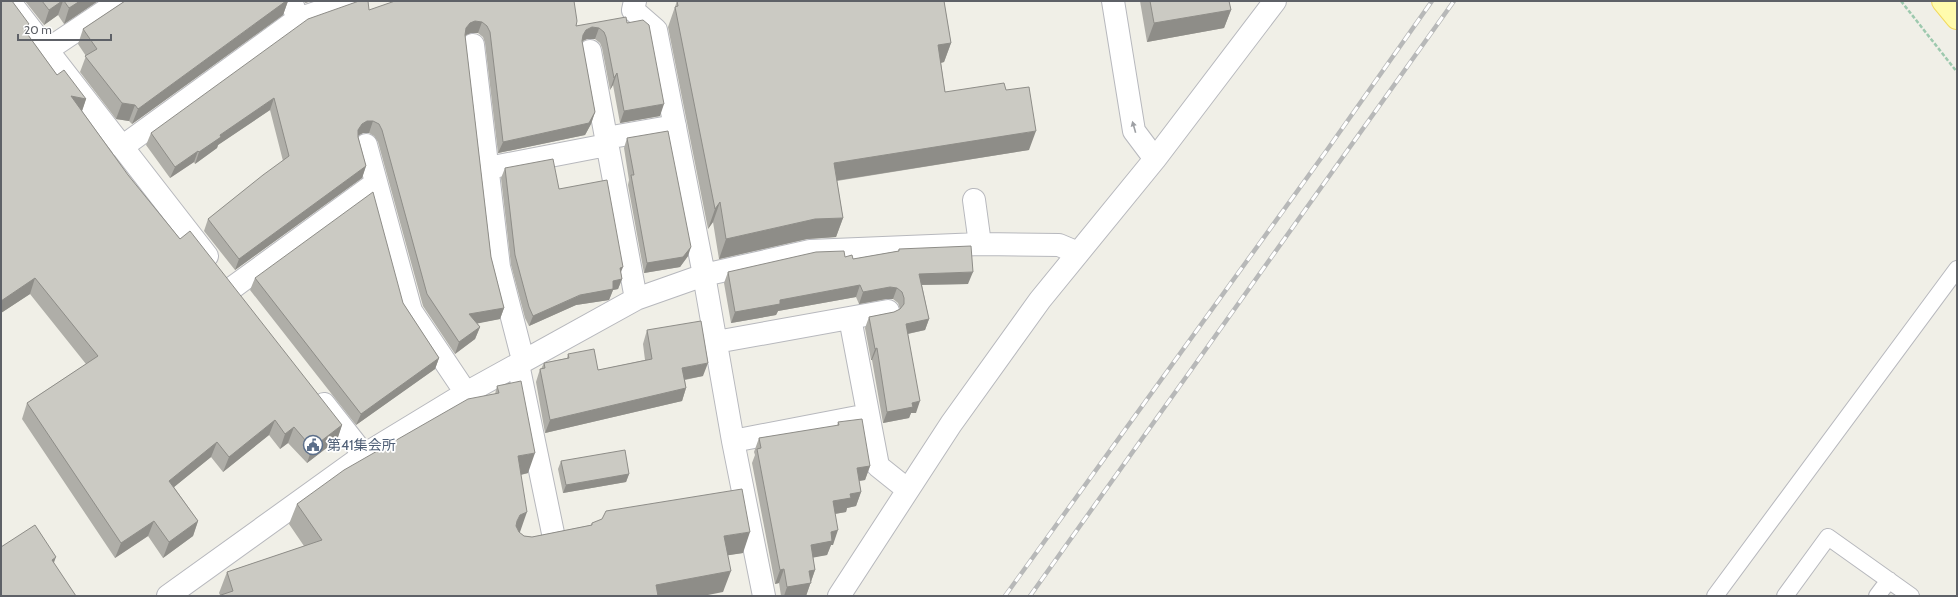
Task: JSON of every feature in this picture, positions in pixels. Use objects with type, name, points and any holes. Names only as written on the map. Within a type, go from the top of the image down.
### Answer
[{"type":"main road","points":[[1943,1],[1957,18]]},
{"type":"street","points":[[9,1],[237,294],[376,183]]},
{"type":"street","points":[[48,50],[120,1]]},
{"type":"street","points":[[122,147],[295,10],[351,1]]},
{"type":"street","points":[[635,1],[633,10],[656,30],[704,274],[733,440],[764,596]]},
{"type":"street","points":[[1113,1],[1134,131],[1155,160]]},
{"type":"street","points":[[839,596],[951,424],[1031,312],[1155,160],[1275,1]]},
{"type":"street","points":[[473,45],[499,267],[521,362],[554,538]]},
{"type":"street","points":[[590,51],[636,299]]},
{"type":"street","points":[[488,168],[675,126]]},
{"type":"street","points":[[366,145],[410,311],[466,393]]},
{"type":"street","points":[[974,200],[980,244]]},
{"type":"street","points":[[168,596],[364,454],[466,393],[636,299],[704,274],[810,251],[980,244],[1059,245],[1078,253]]},
{"type":"street","points":[[716,342],[888,311]]},
{"type":"street","points":[[850,318],[878,466],[908,490]]},
{"type":"street","points":[[310,387],[364,454]]},
{"type":"street","points":[[733,440],[868,415]]},
{"type":"lane","points":[[1715,596],[1957,269]]},
{"type":"lane","points":[[1785,596],[1828,537],[1911,596]]},
{"type":"lane","points":[[1877,596],[1889,580]]},
{"type":"path","points":[[1901,1],[1957,72]]},
{"type":"building","points":[[1,1],[12,1],[29,24],[23,28],[57,75],[64,70],[86,99],[71,96],[128,175],[180,239],[190,231],[342,425],[312,448],[294,427],[285,434],[275,420],[229,457],[217,442],[169,481],[198,521],[169,542],[154,521],[121,543],[27,403],[98,356],[35,278],[1,301]]},
{"type":"building","points":[[42,1],[62,1],[49,10]]},
{"type":"building","points":[[64,1],[80,1],[69,8]]},
{"type":"building","points":[[125,1],[286,1],[138,109],[135,105],[122,103],[85,56],[97,49],[83,29]]},
{"type":"building","points":[[359,1],[368,1],[369,10],[395,1],[574,1],[577,21],[576,26],[626,17],[627,23],[643,20],[649,25],[664,104],[624,111],[617,73],[614,78],[606,37],[604,32],[599,28],[592,27],[586,30],[582,41],[595,112],[589,123],[503,142],[490,32],[487,26],[482,22],[475,21],[470,23],[466,28],[465,35],[491,257],[504,308],[469,314],[480,327],[459,342],[427,294],[382,130],[379,124],[373,121],[367,121],[362,124],[358,130],[358,137],[366,166],[239,259],[208,219],[289,156],[274,98],[220,135],[221,137],[175,167],[151,133],[308,19]]},
{"type":"building","points":[[677,1],[944,1],[951,43],[938,45],[945,92],[1004,83],[1006,90],[1029,87],[1036,131],[834,163],[843,218],[815,219],[726,239],[720,202],[715,209],[675,7],[678,6]]},
{"type":"building","points":[[1150,1],[1229,1],[1231,10],[1154,23]]},
{"type":"building","points":[[668,131],[691,247],[683,257],[647,263],[631,175],[634,175],[627,138]]},
{"type":"building","points":[[553,159],[559,189],[607,180],[623,267],[620,268],[622,279],[613,281],[613,289],[580,295],[533,316],[529,307],[515,255],[505,168]]},
{"type":"building","points":[[373,192],[403,303],[439,358],[361,414],[255,278]]},
{"type":"building","points":[[971,246],[973,272],[919,274],[929,319],[906,324],[920,401],[912,403],[913,407],[887,412],[877,348],[875,349],[869,317],[894,312],[900,309],[904,304],[904,298],[902,292],[897,288],[890,287],[863,292],[860,285],[780,300],[780,304],[735,312],[728,272],[816,252],[844,251],[845,257],[852,255],[853,259],[899,251],[899,249]]},
{"type":"building","points":[[701,321],[708,363],[682,368],[686,388],[550,420],[540,369],[545,368],[544,363],[569,358],[568,354],[594,349],[598,370],[652,359],[647,330]]},
{"type":"building","points":[[521,381],[535,453],[518,456],[527,512],[520,515],[517,521],[516,526],[519,532],[524,536],[532,537],[592,525],[592,523],[602,519],[606,511],[742,489],[750,532],[724,536],[731,571],[656,585],[658,596],[218,596],[233,591],[227,572],[322,540],[297,504],[344,470],[468,399],[499,393],[497,386]]},
{"type":"building","points":[[862,419],[870,466],[857,468],[861,492],[850,494],[851,498],[833,501],[838,530],[831,532],[832,541],[811,545],[815,570],[809,571],[811,583],[787,587],[784,569],[780,570],[757,449],[761,448],[759,438],[839,425],[838,422]]},
{"type":"building","points":[[625,450],[629,474],[566,485],[561,461]]},
{"type":"building","points":[[35,525],[56,557],[52,560],[76,596],[1,596],[1,547]]},
{"type":"railway","points":[[1005,596],[1327,150],[1432,1]]},
{"type":"railway","points":[[1030,596],[1454,1]]},
{"type":"place","name":"第41集会所","points":[[313,445]]}]
